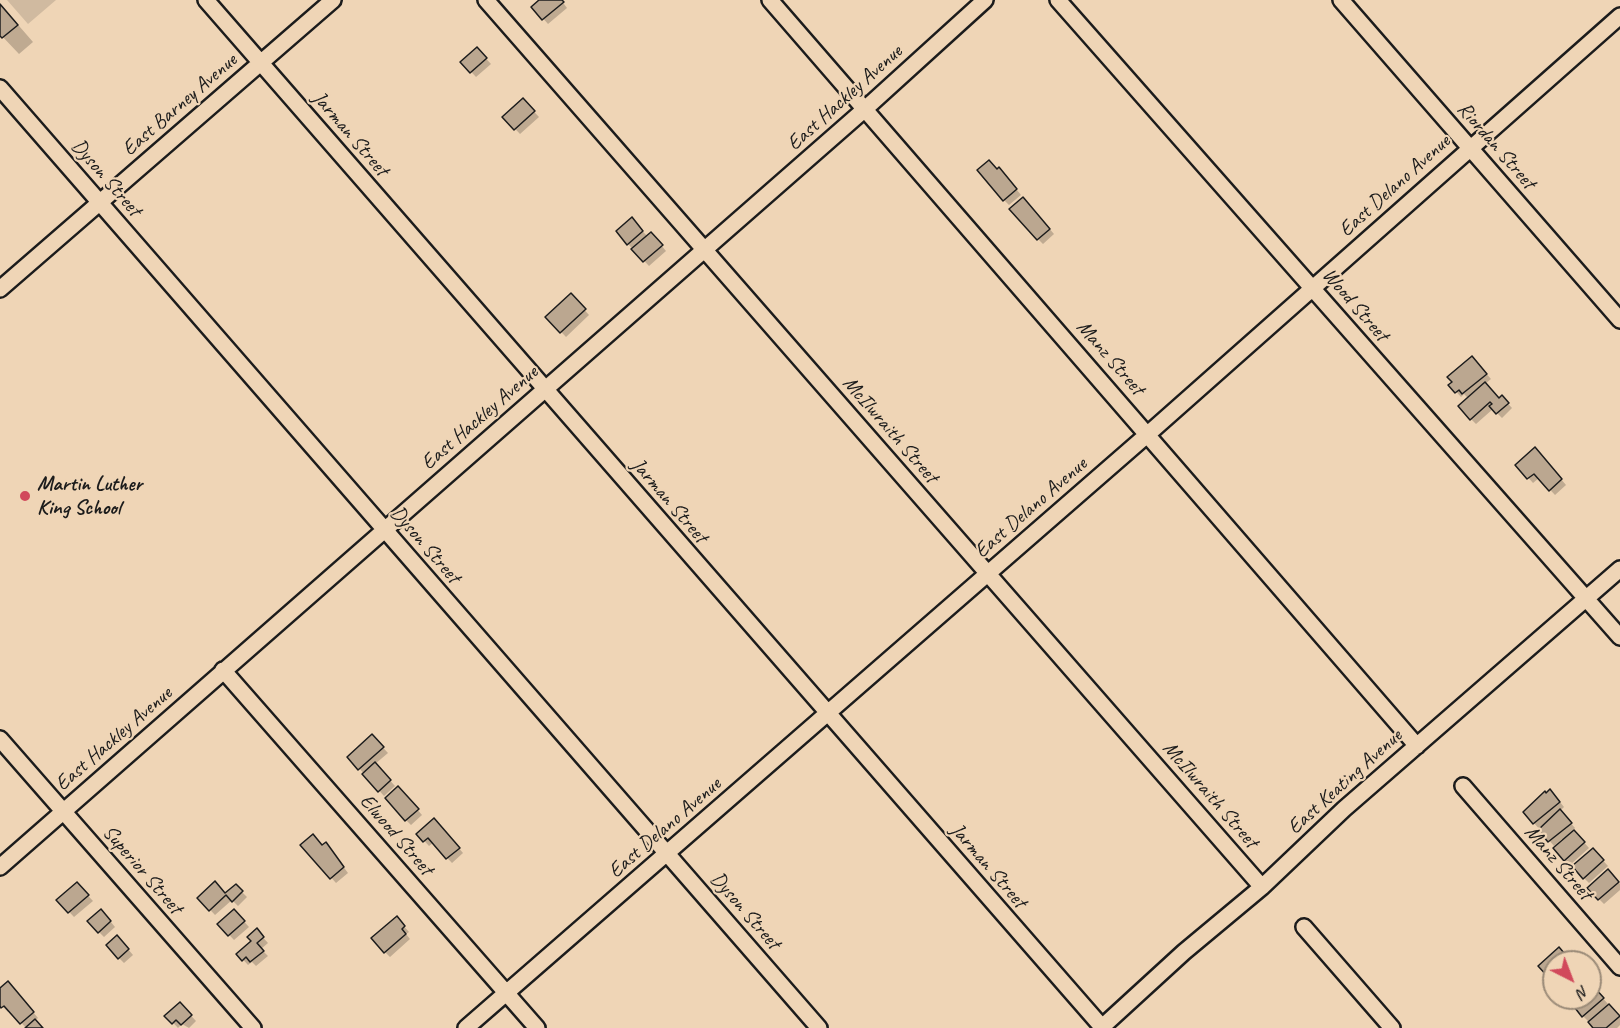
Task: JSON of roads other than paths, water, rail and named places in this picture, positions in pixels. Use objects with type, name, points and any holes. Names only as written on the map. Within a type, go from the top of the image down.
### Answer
[{"type":"street","name":"Jarman Street","points":[[206,0],[1101,1028]]},
{"type":"street","name":"East Barney Avenue","points":[[0,289],[333,0]]},
{"type":"street","name":"McIlwraith Street","points":[[486,0],[1262,887]]},
{"type":"street","name":"Manz Street","points":[[770,0],[1417,746]]},
{"type":"street","name":"East Hackley Avenue","points":[[0,867],[705,250],[985,0]]},
{"type":"street","name":"Wood Street","points":[[1058,0],[1620,637]]},
{"type":"street","name":"Riordan Street","points":[[1341,0],[1620,320]]},
{"type":"street","name":"East Delano Avenue","points":[[466,1028],[1148,434],[1620,16]]},
{"type":"street","name":"Dyson Street","points":[[0,88],[819,1028]]},
{"type":"street","name":"East Keating Avenue","points":[[1101,1028],[1184,951],[1262,887],[1344,809],[1620,569]]},
{"type":"street","name":"Elwood Street","points":[[223,670],[537,1028]]},
{"type":"street","name":"Superior Street","points":[[0,739],[253,1028]]},
{"type":"street","name":"Manz Street","points":[[1463,786],[1620,967]]},
{"type":"street","points":[[1305,927],[1392,1028]]},
{"type":"place","name":"Martin Luther King School","points":[[25,496]]}]
